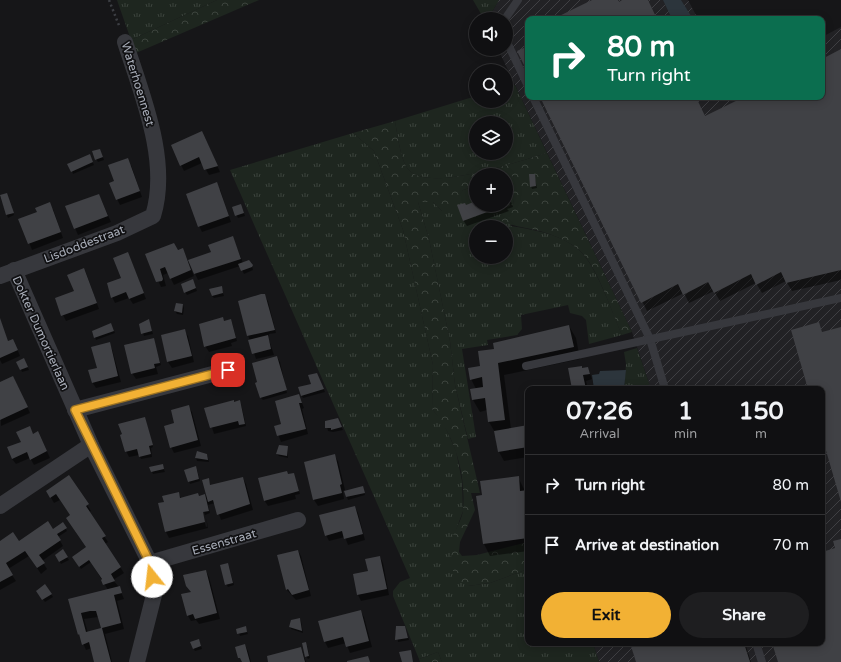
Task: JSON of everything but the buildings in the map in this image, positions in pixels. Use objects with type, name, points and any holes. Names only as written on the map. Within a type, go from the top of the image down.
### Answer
[{"type":"street","name":"Waterhoennest","points":[[125,42],[151,124],[158,179],[158,200],[153,216]]},
{"type":"street","name":"Lisdoddestraat","points":[[7,273],[117,233],[153,216]]},
{"type":"street","name":"Dokter Dumortierlaan","points":[[7,273],[150,563],[155,591],[137,662]]},
{"type":"street","points":[[75,410],[228,370]]},
{"type":"street","points":[[0,506],[91,445]]},
{"type":"street","name":"Essenstraat","points":[[150,563],[298,520]]},
{"type":"lane","points":[[510,12],[518,0]]},
{"type":"lane","points":[[513,55],[525,80]]},
{"type":"lane","points":[[534,100],[650,339],[664,386]]},
{"type":"lane","points":[[526,366],[841,298]]},
{"type":"lane","points":[[757,646],[762,662]]},
{"type":"path","name":"Waterhoennest","points":[[109,0],[125,42]]},
{"type":"shaded area","points":[[499,0],[688,0],[696,16],[525,16],[525,100],[825,100],[825,35],[841,27],[841,662],[599,662],[594,646],[825,646],[825,386],[650,386],[632,332],[513,81],[513,64],[505,64],[501,56],[513,56],[513,12],[492,12]]},
{"type":"shaded area","points":[[663,0],[681,0],[691,16],[671,16]]},
{"type":"shaded area","points":[[626,370],[624,386],[594,386],[592,375],[599,374],[600,371]]},
{"type":"green space","points":[[117,0],[217,0],[131,40]]},
{"type":"green space","points":[[217,0],[259,0],[136,53],[131,40]]},
{"type":"green space","points":[[473,0],[499,0],[492,12],[480,12]]},
{"type":"green space","points":[[513,85],[515,85],[547,153],[497,168],[469,168],[469,174],[455,177],[435,178],[420,176],[409,170],[406,166],[398,139],[395,121],[469,98],[469,108],[513,108]]},
{"type":"green space","points":[[395,121],[404,161],[409,170],[420,176],[435,178],[455,177],[469,174],[469,188],[463,190],[450,212],[442,211],[433,202],[418,202],[429,239],[450,341],[455,385],[480,493],[471,493],[475,510],[460,542],[459,552],[462,556],[477,555],[525,543],[525,570],[490,583],[468,586],[454,579],[451,544],[463,510],[463,483],[461,469],[453,443],[447,431],[432,409],[433,365],[403,230],[374,151],[353,133]]},
{"type":"green space","points":[[353,133],[374,151],[403,230],[433,365],[432,409],[443,422],[456,451],[462,481],[463,511],[452,541],[468,586],[490,583],[525,570],[525,646],[594,646],[599,662],[442,662],[438,652],[419,659],[393,596],[393,591],[400,582],[410,578],[230,170]]},
{"type":"green space","points":[[547,153],[632,332],[622,335],[598,278],[586,257],[579,250],[568,242],[555,236],[541,231],[513,225],[513,220],[502,220],[502,212],[513,212],[513,168],[497,168]]},
{"type":"green space","points":[[469,188],[469,212],[513,212],[512,220],[469,220],[469,264],[513,264],[513,226],[538,231],[565,240],[580,251],[592,268],[609,303],[622,335],[589,344],[586,320],[582,316],[570,313],[568,305],[521,315],[522,329],[517,335],[487,340],[488,345],[462,349],[476,437],[468,439],[455,385],[450,341],[429,239],[418,202],[433,202],[442,211],[457,198],[463,190]]},
{"type":"green space","points":[[637,348],[650,386],[624,386],[626,364],[624,352]]},
{"type":"green space","points":[[438,652],[442,662],[420,662],[419,659]]},
{"type":"route","points":[[152,577],[150,563],[75,410],[228,370]]}]
